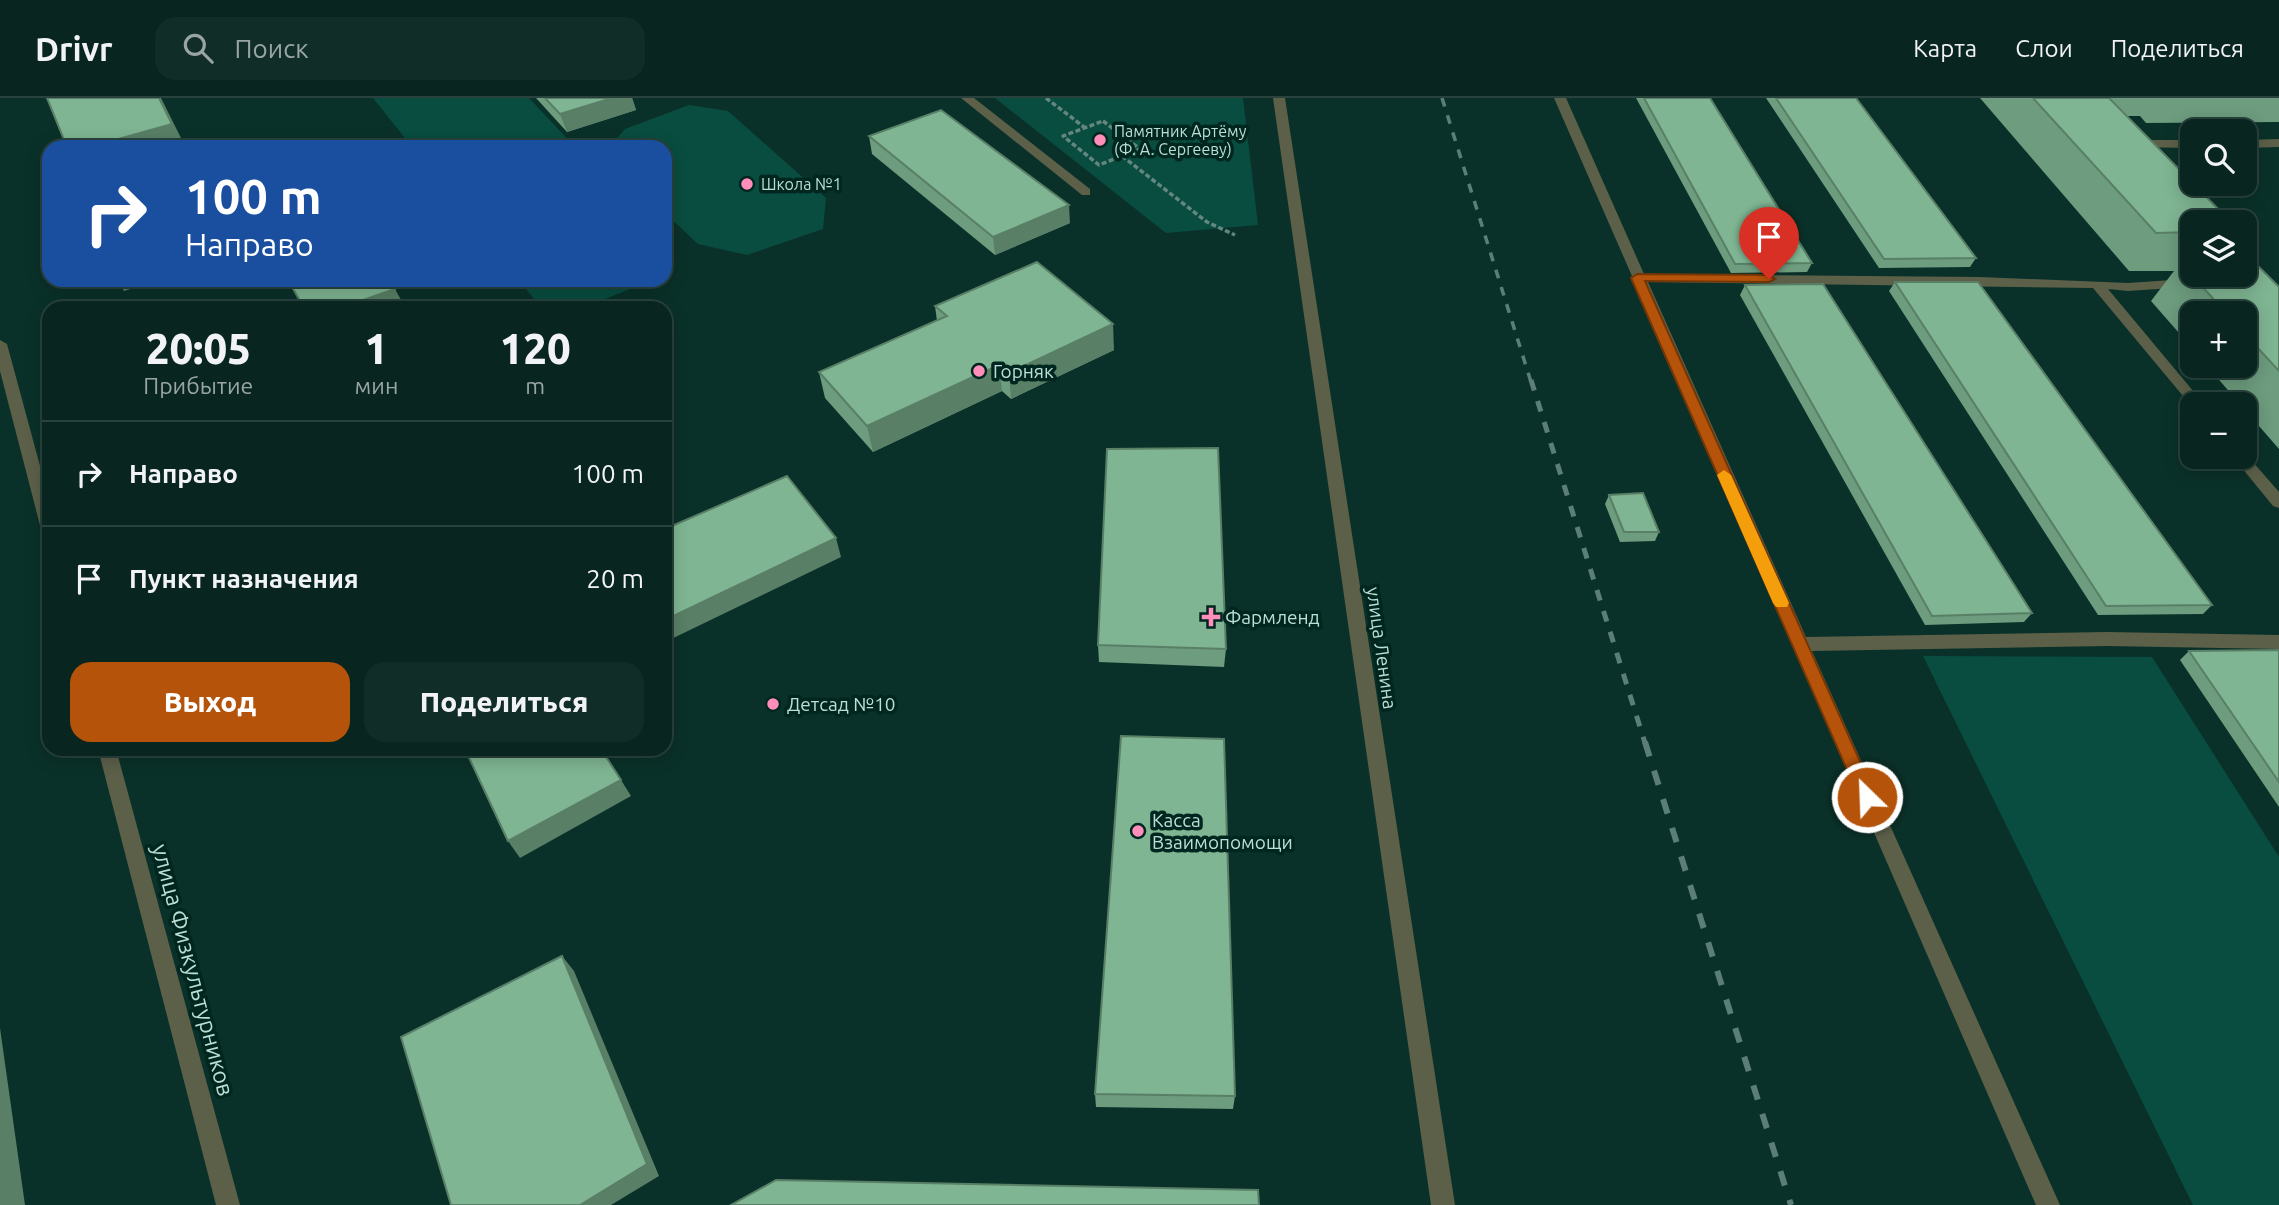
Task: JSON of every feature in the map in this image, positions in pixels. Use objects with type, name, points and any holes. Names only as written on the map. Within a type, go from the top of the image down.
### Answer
[{"type":"street","points":[[967,98],[1086,192]]},
{"type":"street","name":"улица Ленина","points":[[1279,98],[1443,1205]]},
{"type":"street","points":[[1560,98],[1637,278],[2048,1205]]},
{"type":"street","points":[[2257,144],[2279,143]]},
{"type":"street","points":[[2144,154],[2136,144],[2180,144]]},
{"type":"street","points":[[1637,278],[2097,284],[2128,287],[2180,283]]},
{"type":"street","points":[[2097,284],[2187,392]]},
{"type":"street","points":[[0,344],[42,503]]},
{"type":"street","points":[[2251,469],[2279,502]]},
{"type":"street","points":[[1800,645],[2108,639],[2279,642]]},
{"type":"street","name":"улица Физкультурников","points":[[109,756],[228,1205]]},
{"type":"path","points":[[1046,98],[1085,128]]},
{"type":"path","points":[[1103,121],[1139,149],[1099,165],[1063,136],[1085,128],[1103,121]]},
{"type":"path","points":[[1121,155],[1207,222],[1235,235]]},
{"type":"green space","points":[[373,98],[529,98],[568,140],[406,140]]},
{"type":"green space","points":[[995,98],[1243,98],[1258,225],[1166,233]]},
{"type":"green space","points":[[689,105],[728,111],[826,198],[823,229],[747,255],[698,244],[672,220],[672,140],[615,140],[625,129]]},
{"type":"green space","points":[[524,287],[635,287],[600,301],[536,301]]},
{"type":"green space","points":[[1923,656],[2152,657],[2279,857],[2279,1205],[2193,1205]]},
{"type":"building","points":[[47,98],[159,98],[172,124],[115,140],[64,140]]},
{"type":"building","points":[[545,98],[612,98],[560,114]]},
{"type":"building","points":[[1644,98],[1710,98],[1812,263],[1735,264]]},
{"type":"building","points":[[1776,98],[1856,98],[1976,258],[1884,259]]},
{"type":"building","points":[[2033,98],[2109,98],[2180,170],[2180,196],[2205,196],[2219,210],[2180,210],[2180,232],[2156,233]]},
{"type":"building","points":[[941,110],[1069,205],[993,237],[869,136]]},
{"type":"building","name":"Горняк","points":[[1037,262],[1113,324],[1009,373],[999,365],[867,426],[819,372],[947,316],[935,306]]},
{"type":"building","points":[[2257,265],[2279,287],[2279,371],[2257,347],[2257,301],[2215,301],[2203,287],[2257,287]]},
{"type":"building","points":[[1895,282],[1978,282],[2212,605],[2106,606]]},
{"type":"building","points":[[1823,284],[2032,613],[1932,616],[1745,285]]},
{"type":"building","points":[[292,287],[395,289],[360,301],[300,301]]},
{"type":"building","points":[[1218,448],[1226,649],[1098,645],[1107,449]]},
{"type":"building","points":[[787,476],[836,538],[672,617],[672,526]]},
{"type":"building","points":[[1643,493],[1659,532],[1624,532],[1609,495]]},
{"type":"building","points":[[2279,650],[2279,782],[2189,651]]},
{"type":"building","points":[[1121,736],[1224,739],[1235,1096],[1095,1094]]},
{"type":"building","points":[[468,756],[606,756],[621,780],[508,841]]},
{"type":"building","points":[[562,956],[647,1164],[580,1205],[451,1205],[401,1037]]},
{"type":"building","points":[[776,1180],[1258,1190],[1259,1205],[731,1205]]},
{"type":"railway","points":[[1442,98],[1531,382]]},
{"type":"railway","points":[[1531,380],[1645,743]]},
{"type":"railway","points":[[1645,742],[1791,1205]]},
{"type":"slow traffic","points":[[1724,475],[1781,603]]},
{"type":"place","name":"Памятник Артёму (Ф. А. Сергееву)","points":[[1100,140]]},
{"type":"place","name":"Школа №1","points":[[747,184]]},
{"type":"place","name":"Горняк","points":[[979,371]]},
{"type":"place","name":"Фармленд","points":[[1211,617]]},
{"type":"place","name":"Детсад №10","points":[[773,704]]},
{"type":"place","name":"Касса Взаимопомощи","points":[[1138,831]]},
{"type":"route","points":[[1769,279],[1637,278],[1867,797]]}]
